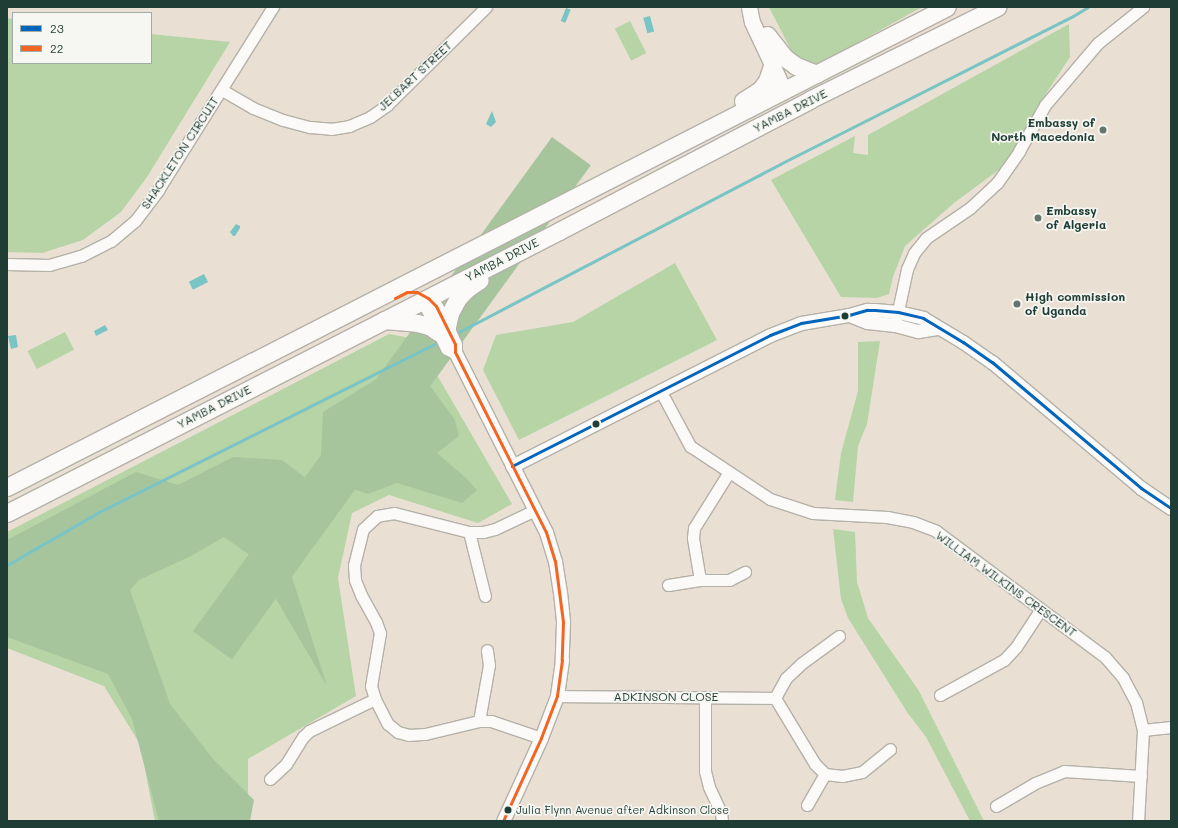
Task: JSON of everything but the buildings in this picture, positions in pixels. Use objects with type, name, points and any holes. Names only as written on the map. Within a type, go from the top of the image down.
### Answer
[{"type":"main road","name":"YAMBA DRIVE","points":[[7,487],[947,7]]},
{"type":"main road","name":"YAMBA DRIVE","points":[[7,513],[384,320],[425,297],[502,260],[798,107],[997,7]]},
{"type":"main road","points":[[749,8],[759,19],[767,35],[788,88],[798,107]]},
{"type":"main road","points":[[749,8],[752,22],[772,66],[788,88]]},
{"type":"main road","points":[[767,35],[790,62],[796,66],[817,74]]},
{"type":"main road","points":[[718,124],[732,108],[760,90],[766,81],[772,66]]},
{"type":"main road","points":[[384,320],[417,323],[442,329],[458,298],[468,288],[485,278],[502,260]]},
{"type":"main road","points":[[345,314],[377,306],[407,292],[425,297],[426,282],[435,268]]},
{"type":"street","name":"SHACKLETON CIRCUIT","points":[[7,264],[49,265],[81,256],[111,241],[135,221],[158,190],[273,7]]},
{"type":"street","name":"JELBART STREET","points":[[222,90],[253,108],[283,120],[310,127],[331,129],[349,126],[370,117],[387,105],[486,7]]},
{"type":"street","points":[[895,325],[907,269],[914,253],[926,238],[970,208],[997,183],[1019,151],[1045,105],[1098,43],[1143,7]]},
{"type":"street","points":[[425,297],[436,306],[447,348],[455,352],[546,532],[553,554],[560,592],[563,622],[562,660],[557,696],[541,738],[504,821]]},
{"type":"street","points":[[512,466],[770,335],[801,323],[846,316],[867,316],[898,312],[922,318],[963,342],[992,362],[1141,488],[1171,508]]},
{"type":"street","points":[[867,316],[918,331],[937,328]]},
{"type":"street","name":"WILLIAM WILKINS CRESCENT","points":[[660,390],[690,446],[770,499],[813,513],[887,518],[913,522],[936,531],[1105,657],[1123,678],[1136,702],[1143,730],[1138,821]]},
{"type":"street","points":[[700,580],[693,538],[694,528],[729,472]]},
{"type":"street","points":[[535,510],[495,529],[483,532],[469,532],[394,513],[377,516],[363,529],[354,565],[355,580],[380,633],[371,686],[375,699],[388,724],[398,732],[409,735],[425,734],[479,721],[491,721],[541,738]]},
{"type":"street","points":[[469,532],[485,596]]},
{"type":"street","points":[[668,585],[700,580],[729,580],[745,572]]},
{"type":"street","points":[[940,694],[1004,660],[1016,647],[1041,609]]},
{"type":"street","points":[[839,636],[802,662],[786,678],[775,698],[815,764],[824,774],[842,776],[862,772],[890,749]]},
{"type":"street","points":[[479,721],[489,665],[487,650]]},
{"type":"street","name":"ADKINSON CLOSE","points":[[557,696],[775,698]]},
{"type":"street","points":[[704,697],[705,771],[709,787],[721,812],[722,821]]},
{"type":"street","points":[[270,779],[286,764],[303,737],[309,731],[375,699]]},
{"type":"street","points":[[1143,730],[1171,727]]},
{"type":"street","points":[[996,806],[1035,783],[1064,771],[1141,776]]},
{"type":"street","points":[[807,805],[824,774]]},
{"type":"green space","points":[[769,7],[922,7],[819,64],[796,60]]},
{"type":"green space","points":[[7,18],[12,19],[12,64],[152,64],[152,34],[230,42],[147,177],[121,212],[83,240],[42,253],[7,252]]},
{"type":"green space","points":[[630,21],[646,53],[631,61],[615,29]]},
{"type":"green space","points":[[1069,24],[1070,57],[1036,109],[1004,166],[954,203],[905,246],[893,277],[889,294],[877,298],[841,297],[771,180],[855,136],[853,153],[868,155],[868,135]]},
{"type":"green space","points":[[552,137],[591,165],[232,660],[193,631]]},
{"type":"green space","points":[[675,263],[717,340],[519,440],[483,370],[496,335],[573,322]]},
{"type":"green space","points":[[65,332],[74,350],[37,369],[28,351]]},
{"type":"green space","points":[[389,334],[416,339],[512,504],[478,523],[389,495],[352,513],[338,578],[356,696],[248,759],[248,813],[243,821],[155,821],[140,744],[104,686],[7,648],[7,532]]},
{"type":"green space","points":[[880,341],[867,424],[858,446],[853,502],[835,500],[841,453],[858,391],[858,342]]},
{"type":"green space","points":[[378,378],[428,383],[455,420],[459,436],[437,453],[466,478],[477,490],[462,503],[397,483],[368,494],[334,482],[321,455],[323,412]]},
{"type":"green space","points":[[233,457],[282,460],[311,482],[292,516],[276,527],[327,686],[251,556],[224,537],[191,556],[139,580],[130,590],[170,704],[214,760],[254,800],[250,821],[159,821],[132,719],[108,674],[7,637],[7,540],[136,472],[178,485]]},
{"type":"green space","points":[[833,529],[855,532],[857,582],[868,618],[919,691],[984,821],[970,821],[926,737],[907,712],[848,618],[841,599]]},
{"type":"water","points":[[566,8],[571,10],[565,23],[561,21]]},
{"type":"water","points":[[650,16],[654,31],[647,33],[643,18]]},
{"type":"water","points":[[492,111],[496,122],[491,127],[486,124]]},
{"type":"water","points":[[236,224],[240,226],[240,228],[235,236],[233,236],[230,232]]},
{"type":"water","points":[[204,274],[208,282],[193,290],[189,282]]},
{"type":"water","points":[[105,325],[108,330],[96,336],[94,331]]},
{"type":"water","points":[[16,335],[18,347],[11,349],[8,336]]},
{"type":"waterway","points":[[455,334],[780,164],[1073,16],[1088,7]]},
{"type":"waterway","points":[[7,565],[99,512],[441,341]]},
{"type":"transit line","name":"22","points":[[395,298],[407,292],[417,292],[428,298],[436,306],[455,344],[455,352],[546,532],[555,561],[563,622],[562,660],[557,696],[541,738],[503,821]]},
{"type":"transit line","name":"23","points":[[512,466],[770,335],[801,323],[849,315],[867,310],[875,310],[898,312],[923,318],[963,342],[992,362],[1141,488],[1171,508]]},
{"type":"place","name":"Embassy of North Macedonia","points":[[1103,130]]},
{"type":"place","name":"Embassy of Algeria","points":[[1038,218]]},
{"type":"place","name":"High commission of Uganda","points":[[1017,304]]},
{"type":"place","name":"Julia Flynn Avenue after Adkinson Close","points":[[508,810]]}]
